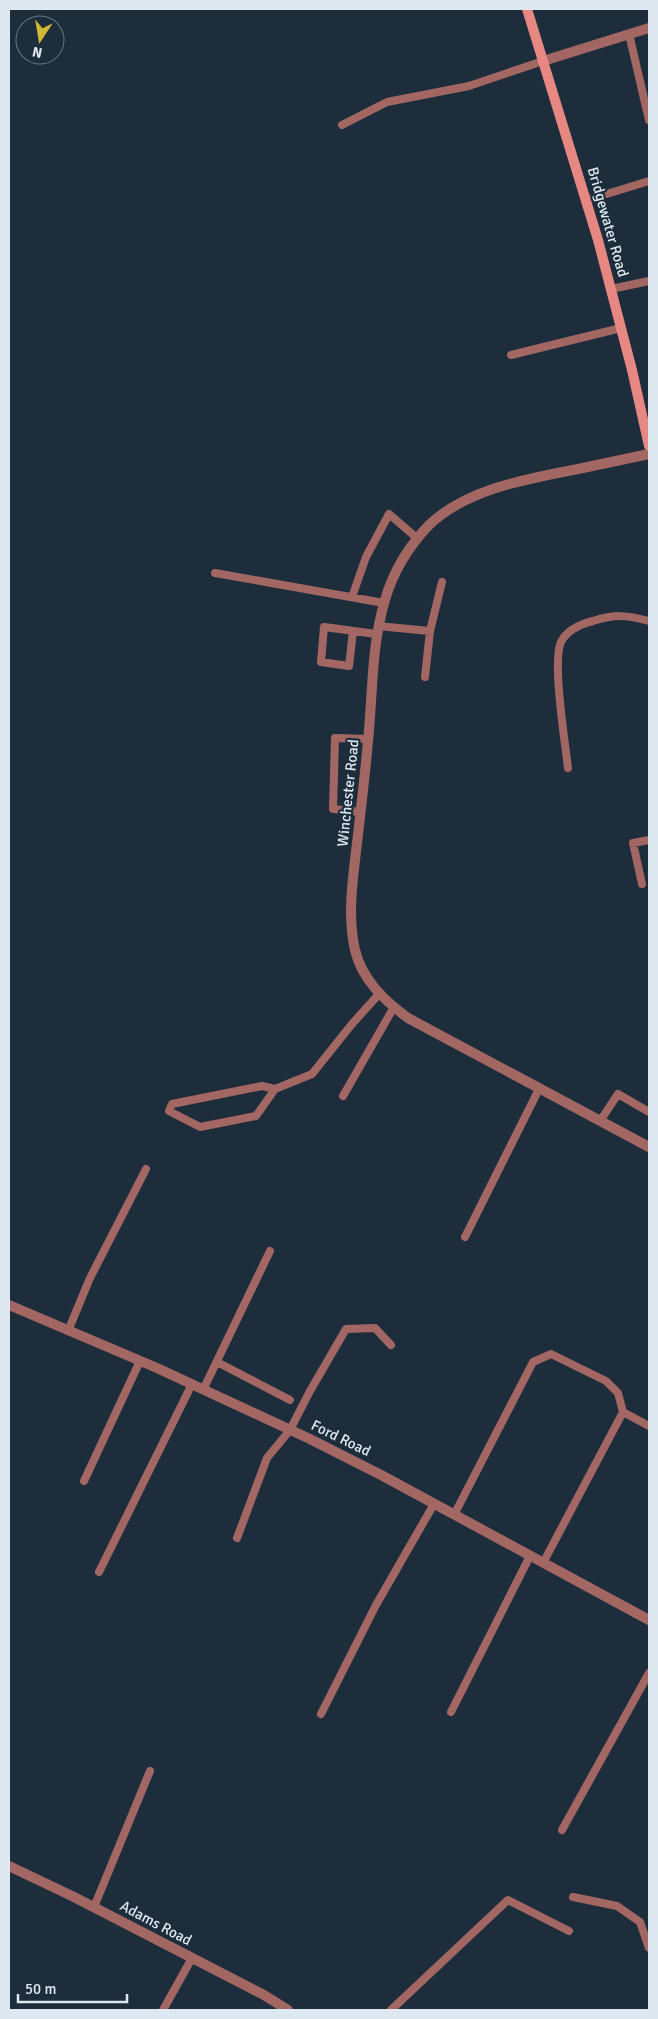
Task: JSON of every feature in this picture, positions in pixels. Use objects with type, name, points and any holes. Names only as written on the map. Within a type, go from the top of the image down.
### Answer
[{"type":"main road","name":"Bridgewater Road","points":[[527,9],[587,200],[621,328],[649,446]]},
{"type":"street","points":[[543,60],[649,28]]},
{"type":"street","name":"Winchester Road","points":[[649,454],[535,478],[477,496],[448,510],[431,524],[418,538],[395,572],[384,603],[373,655],[369,739],[352,899],[355,951],[361,966],[379,994],[394,1007],[408,1018],[649,1147]]},
{"type":"street","name":"Ford Road","points":[[9,1305],[192,1384],[290,1430],[434,1504],[649,1620]]},
{"type":"street","name":"Adams Road","points":[[9,1866],[94,1907],[264,1995],[288,2010]]},
{"type":"lane","points":[[629,34],[649,120]]},
{"type":"lane","points":[[342,125],[387,102],[469,86],[543,60]]},
{"type":"lane","points":[[587,200],[649,181]]},
{"type":"lane","points":[[611,289],[649,281]]},
{"type":"lane","points":[[511,355],[621,328]]},
{"type":"lane","points":[[352,597],[366,557],[389,514],[418,538]]},
{"type":"lane","points":[[215,573],[384,603]]},
{"type":"lane","points":[[424,677],[430,630],[442,582]]},
{"type":"lane","points":[[568,768],[558,670],[558,652],[562,641],[573,629],[604,617],[625,616],[649,621]]},
{"type":"lane","points":[[353,631],[349,666],[321,662],[324,627],[353,631],[430,630]]},
{"type":"lane","points":[[361,812],[333,809],[335,738],[369,739]]},
{"type":"lane","points":[[642,884],[633,843],[649,840]]},
{"type":"lane","points":[[275,1089],[262,1086],[172,1104],[169,1111],[200,1127],[256,1116],[275,1089],[312,1074],[379,994]]},
{"type":"lane","points":[[343,1096],[394,1007]]},
{"type":"lane","points":[[465,1237],[539,1089]]},
{"type":"lane","points":[[600,1121],[618,1094],[649,1112]]},
{"type":"lane","points":[[68,1330],[90,1278],[137,1183],[146,1169]]},
{"type":"lane","points":[[204,1390],[270,1252]]},
{"type":"lane","points":[[238,1538],[267,1458],[290,1430],[346,1329],[375,1328],[392,1345]]},
{"type":"lane","points":[[454,1515],[533,1362],[551,1354],[606,1381],[618,1393],[623,1412],[543,1563]]},
{"type":"lane","points":[[84,1481],[140,1361]]},
{"type":"lane","points":[[217,1362],[290,1400]]},
{"type":"lane","points":[[99,1572],[192,1384]]},
{"type":"lane","points":[[623,1412],[649,1426]]},
{"type":"lane","points":[[321,1714],[376,1605],[434,1504]]},
{"type":"lane","points":[[451,1712],[530,1556]]},
{"type":"lane","points":[[562,1830],[649,1673]]},
{"type":"lane","points":[[94,1907],[150,1770]]},
{"type":"lane","points":[[573,1897],[616,1906],[640,1922],[649,1948]]},
{"type":"lane","points":[[391,2010],[508,1900],[570,1931]]},
{"type":"lane","points":[[163,2010],[192,1958]]}]
